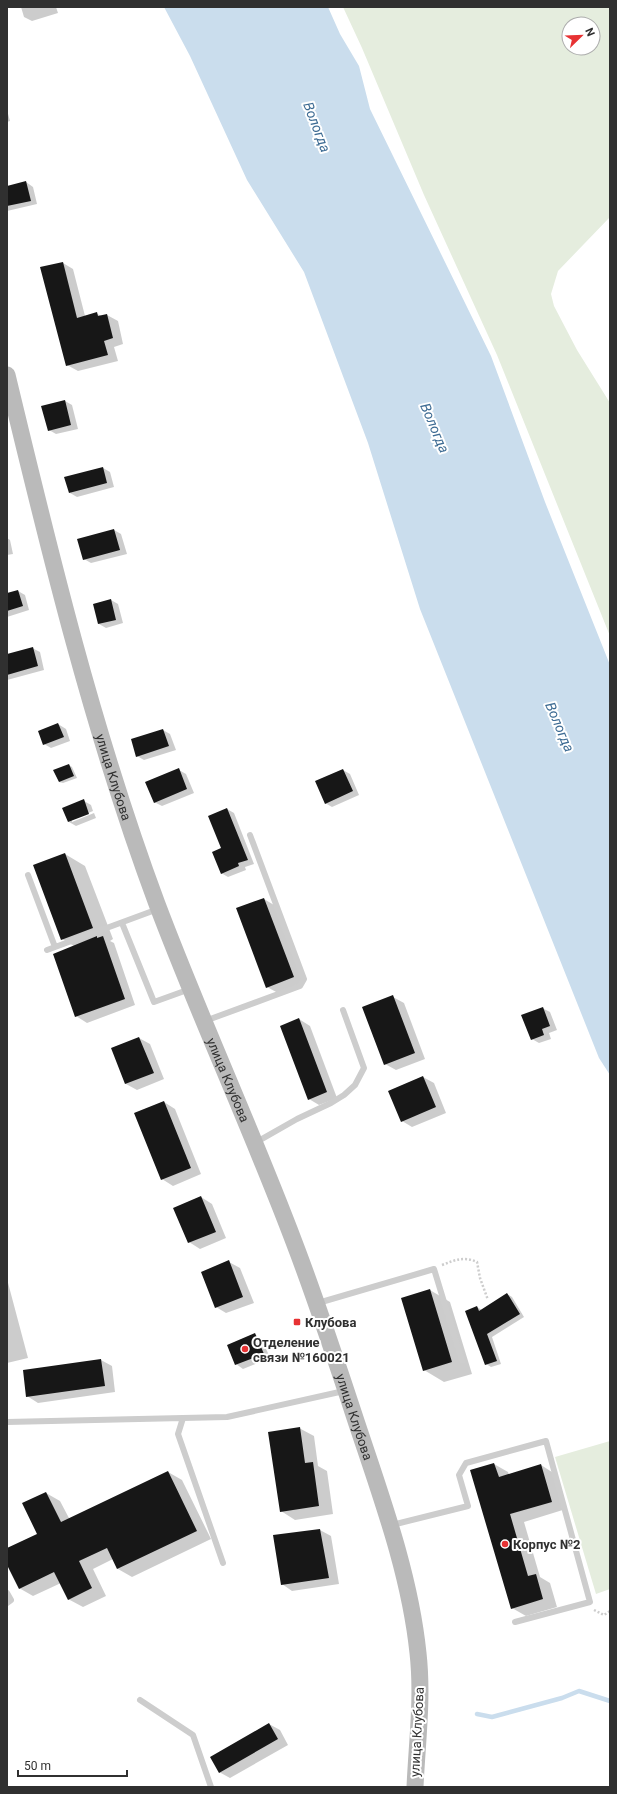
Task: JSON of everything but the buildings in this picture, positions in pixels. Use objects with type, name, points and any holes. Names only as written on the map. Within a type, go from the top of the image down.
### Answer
[{"type":"main road","name":"улица Клубова","points":[[7,376],[72,635],[94,715],[134,841],[159,909],[293,1240],[346,1391],[390,1526],[413,1615],[418,1652],[420,1707],[415,1787]]},
{"type":"lane","points":[[205,1021],[300,986],[304,979],[250,835]]},
{"type":"lane","points":[[28,875],[55,947]]},
{"type":"lane","points":[[47,950],[159,909]]},
{"type":"lane","points":[[122,923],[154,1002],[192,989]]},
{"type":"lane","points":[[253,1143],[297,1119],[331,1103],[344,1095],[355,1085],[364,1068],[343,1010]]},
{"type":"lane","points":[[316,1303],[434,1269],[462,1361]]},
{"type":"lane","points":[[7,1422],[227,1418],[346,1391]]},
{"type":"lane","points":[[183,1418],[178,1434],[224,1564]]},
{"type":"lane","points":[[390,1526],[468,1506],[459,1475],[466,1463],[546,1441],[590,1602],[515,1622]]},
{"type":"lane","points":[[7,1593],[11,1600],[7,1603]]},
{"type":"lane","points":[[140,1700],[193,1735],[211,1787]]},
{"type":"path","points":[[434,1269],[457,1259],[469,1258],[477,1262],[480,1278],[488,1300]]},
{"type":"green space","points":[[343,7],[610,7],[610,217],[558,271],[551,294],[554,306],[577,350],[610,403],[610,636],[497,355],[424,195],[362,48]]},
{"type":"green space","points":[[610,1441],[610,1589],[596,1594],[555,1457]]},
{"type":"water","name":"Вологда","points":[[164,7],[328,7],[340,34],[359,66],[370,109],[491,356],[545,502],[610,665],[610,1075],[599,1058],[420,609],[368,443],[304,272],[247,180],[190,56]]},
{"type":"waterway","points":[[477,1714],[492,1717],[562,1698],[579,1691],[610,1701]]},
{"type":"place","name":"Клубова","points":[[297,1322]]},
{"type":"place","name":"Отделение связи №160021","points":[[245,1349]]},
{"type":"place","name":"Корпус №2","points":[[505,1544]]}]
